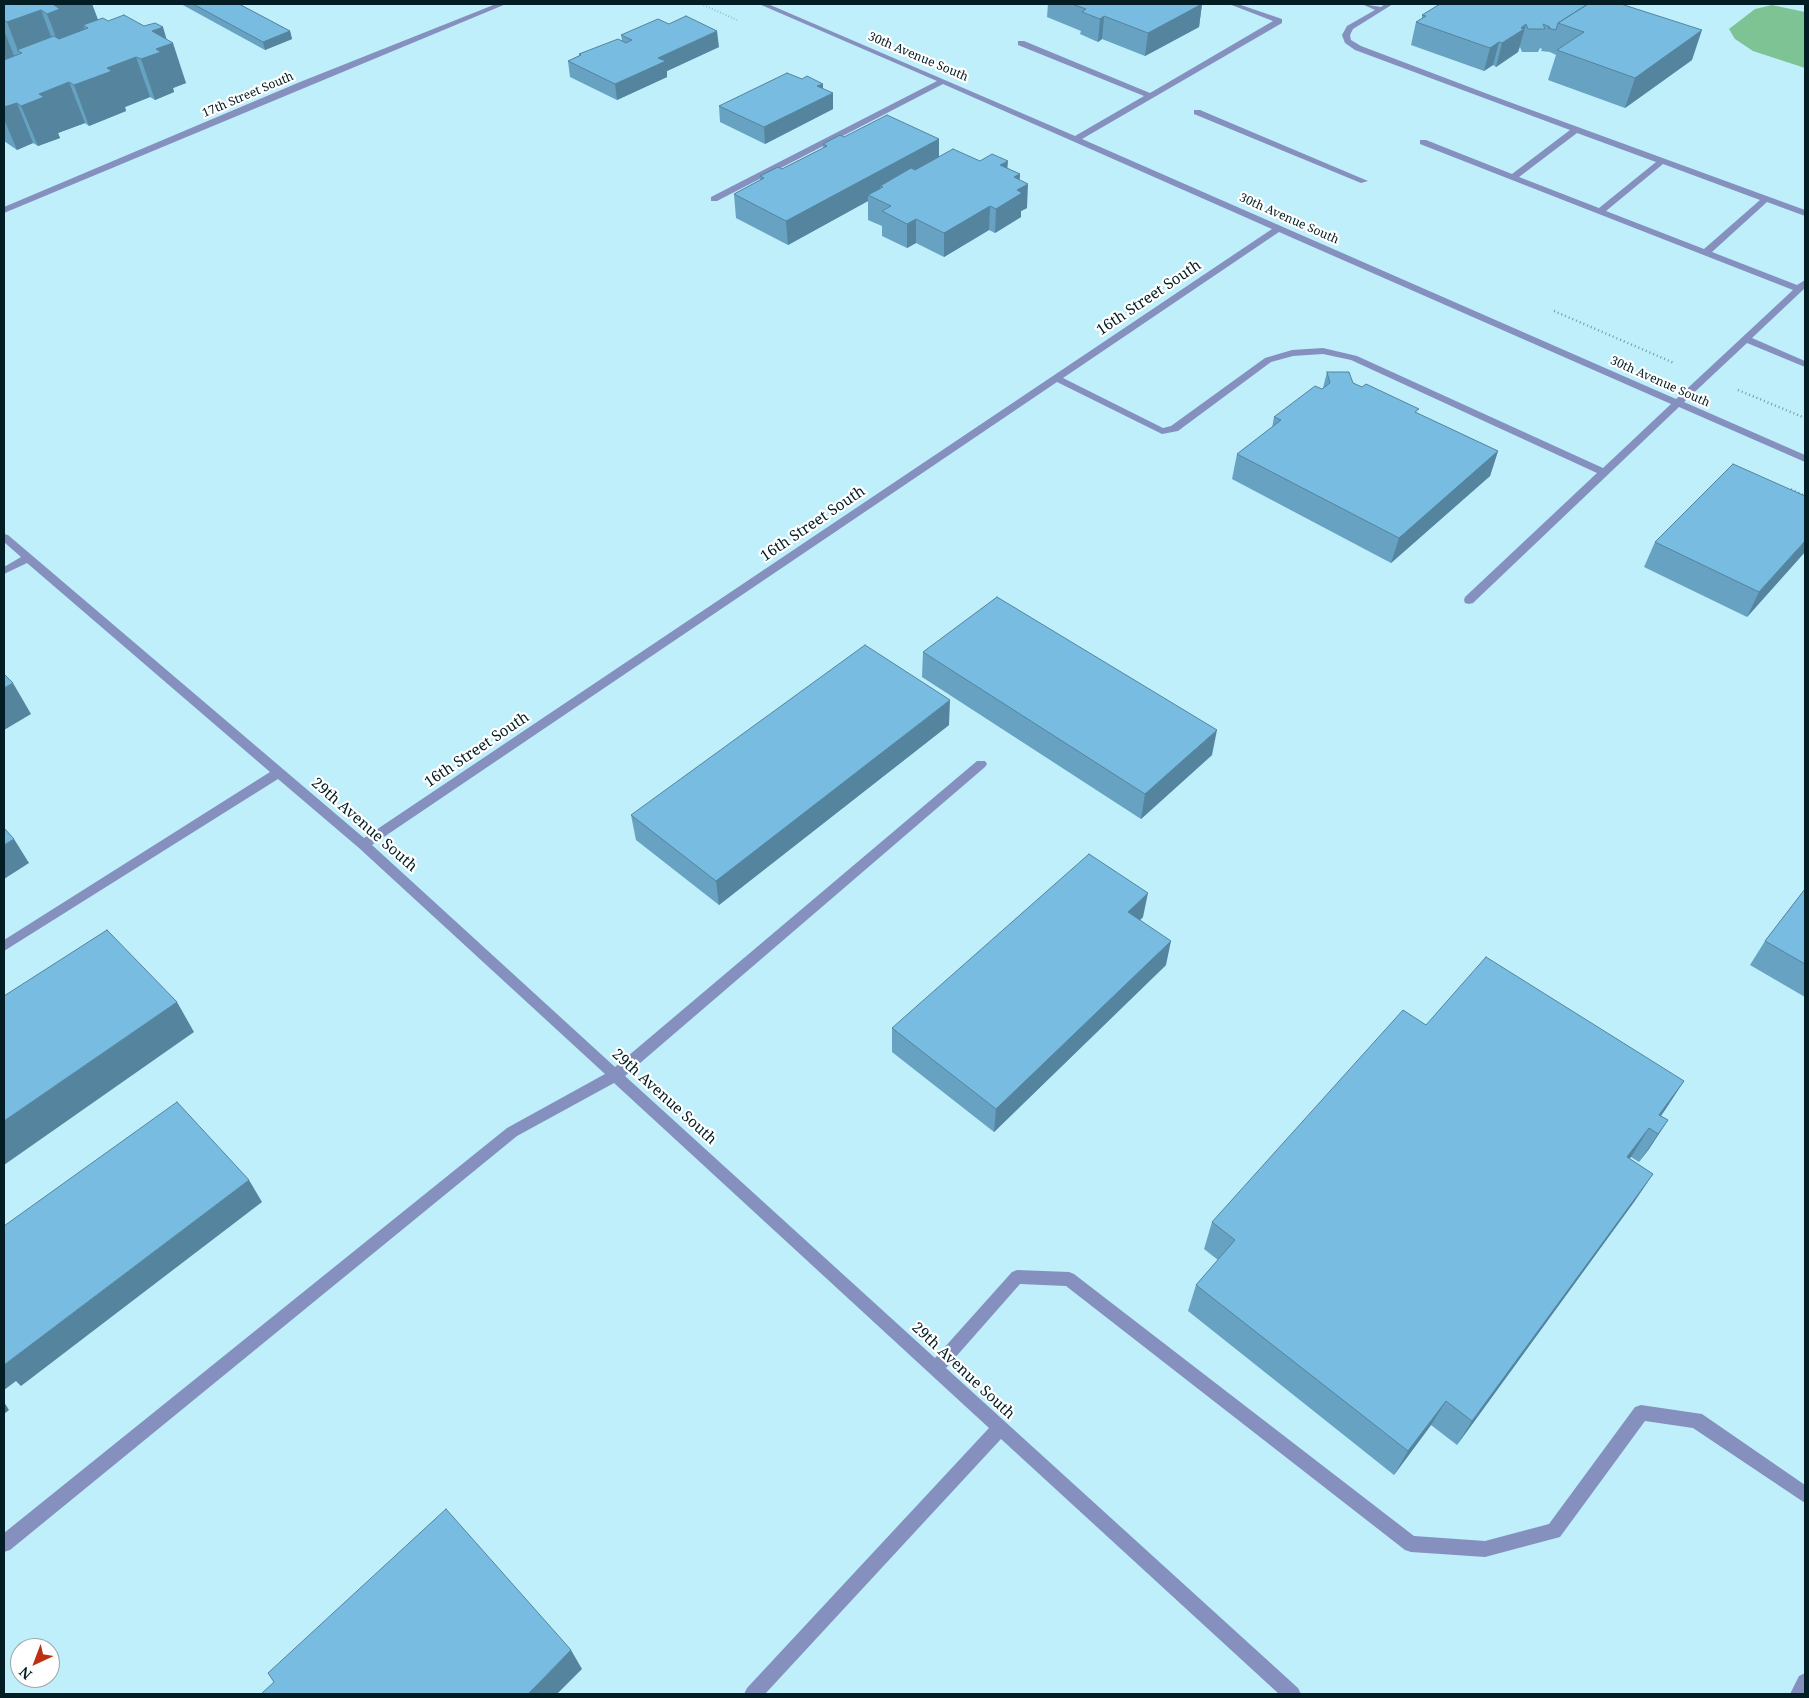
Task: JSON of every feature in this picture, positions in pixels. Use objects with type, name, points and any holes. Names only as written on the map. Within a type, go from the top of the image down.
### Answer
[{"type":"street","name":"17th Street South","points":[[4,210],[303,84],[502,4]]},
{"type":"street","name":"30th Avenue South","points":[[762,4],[1076,139],[1805,459]]},
{"type":"street","points":[[1076,139],[1278,21],[1232,4]]},
{"type":"street","points":[[1365,4],[1381,9]]},
{"type":"street","points":[[1390,4],[1350,28],[1346,35],[1348,41],[1358,48],[1805,213]]},
{"type":"street","points":[[1021,43],[1150,96]]},
{"type":"street","points":[[714,199],[943,81]]},
{"type":"street","points":[[1197,112],[1364,181]]},
{"type":"street","points":[[1512,177],[1577,130]]},
{"type":"street","points":[[1423,142],[1705,253],[1802,286],[1469,600]]},
{"type":"street","points":[[1600,211],[1662,161]]},
{"type":"street","points":[[1705,253],[1766,199]]},
{"type":"street","name":"16th Street South","points":[[363,844],[1279,228]]},
{"type":"street","points":[[1745,339],[1805,364]]},
{"type":"street","points":[[1056,378],[1162,431],[1174,429],[1268,360],[1292,353],[1323,351],[1354,358],[1605,473]]},
{"type":"street","name":"29th Avenue South","points":[[4,537],[363,844],[1292,1694]]},
{"type":"street","points":[[4,571],[28,558]]},
{"type":"street","points":[[4,1544],[512,1132],[616,1075],[981,764]]},
{"type":"street","points":[[4,946],[279,772]]},
{"type":"street","points":[[936,1368],[1017,1277],[1069,1279],[1411,1544],[1485,1549],[1554,1531],[1641,1413],[1696,1420],[1805,1495]]},
{"type":"street","points":[[753,1694],[1000,1428]]},
{"type":"street","points":[[1798,1694],[1805,1682]]},
{"type":"shaded area","points":[[1772,5],[1805,12],[1805,68],[1753,51],[1735,39],[1729,29],[1755,9]]},
{"type":"building","points":[[4,4],[59,4],[54,5],[60,9],[47,14],[41,10],[7,22],[4,20]]},
{"type":"building","points":[[193,4],[239,4],[290,31],[263,42]]},
{"type":"building","points":[[1072,4],[1202,4],[1148,33],[1104,16],[1100,19],[1082,12],[1086,9]]},
{"type":"building","points":[[1440,4],[1588,4],[1558,23],[1556,30],[1548,28],[1550,27],[1543,24],[1545,29],[1528,29],[1526,24],[1521,28],[1524,29],[1490,48],[1416,22],[1426,16],[1422,15]]},
{"type":"building","points":[[1588,4],[1621,4],[1702,30],[1635,78],[1557,50],[1584,32],[1558,23]]},
{"type":"building","points":[[124,15],[144,26],[155,23],[163,27],[152,31],[173,43],[156,49],[161,52],[141,59],[136,57],[107,68],[112,71],[74,85],[69,82],[39,94],[44,97],[21,106],[17,103],[4,107],[4,60],[22,53],[17,50],[54,36],[59,39],[88,28],[83,25],[103,18],[108,21]]},
{"type":"building","points":[[686,16],[717,31],[658,58],[666,61],[615,84],[568,61],[581,55],[579,54],[618,39],[626,43],[632,40],[621,35],[658,19],[669,24]]},
{"type":"building","points":[[787,73],[802,79],[807,76],[823,84],[817,86],[833,93],[764,127],[719,106]]},
{"type":"building","points":[[887,115],[939,139],[786,221],[734,194],[764,178],[760,176],[778,167],[782,169],[827,146],[823,144],[840,135],[844,137]]},
{"type":"building","points":[[953,149],[980,161],[992,154],[1008,161],[1000,165],[1020,174],[1014,177],[1028,184],[1017,190],[1022,193],[996,209],[990,206],[944,233],[916,219],[907,224],[882,211],[891,206],[868,195],[911,168],[915,170]]},
{"type":"building","points":[[1327,372],[1349,372],[1353,383],[1362,387],[1366,384],[1419,409],[1415,412],[1498,451],[1399,538],[1237,454],[1281,420],[1274,417],[1315,386],[1322,389],[1330,383]]},
{"type":"building","points":[[1733,464],[1805,496],[1805,541],[1759,592],[1655,542]]},
{"type":"building","points":[[997,597],[1217,730],[1145,794],[923,652]]},
{"type":"building","points":[[865,645],[950,700],[716,881],[631,815]]},
{"type":"building","points":[[4,674],[13,683],[4,688]]},
{"type":"building","points":[[4,828],[14,839],[4,845]]},
{"type":"building","points":[[1089,854],[1148,893],[1128,912],[1171,941],[996,1109],[892,1028]]},
{"type":"building","points":[[1805,889],[1805,964],[1765,941]]},
{"type":"building","points":[[107,930],[177,1002],[4,1121],[4,996]]},
{"type":"building","points":[[1486,957],[1684,1081],[1659,1115],[1668,1120],[1658,1134],[1649,1128],[1627,1157],[1653,1174],[1472,1421],[1446,1401],[1408,1451],[1196,1285],[1235,1240],[1212,1222],[1403,1010],[1426,1025]]},
{"type":"building","points":[[177,1102],[249,1180],[4,1365],[4,1226]]},
{"type":"building","points":[[446,1509],[571,1650],[528,1694],[261,1694],[274,1682],[268,1673]]}]
